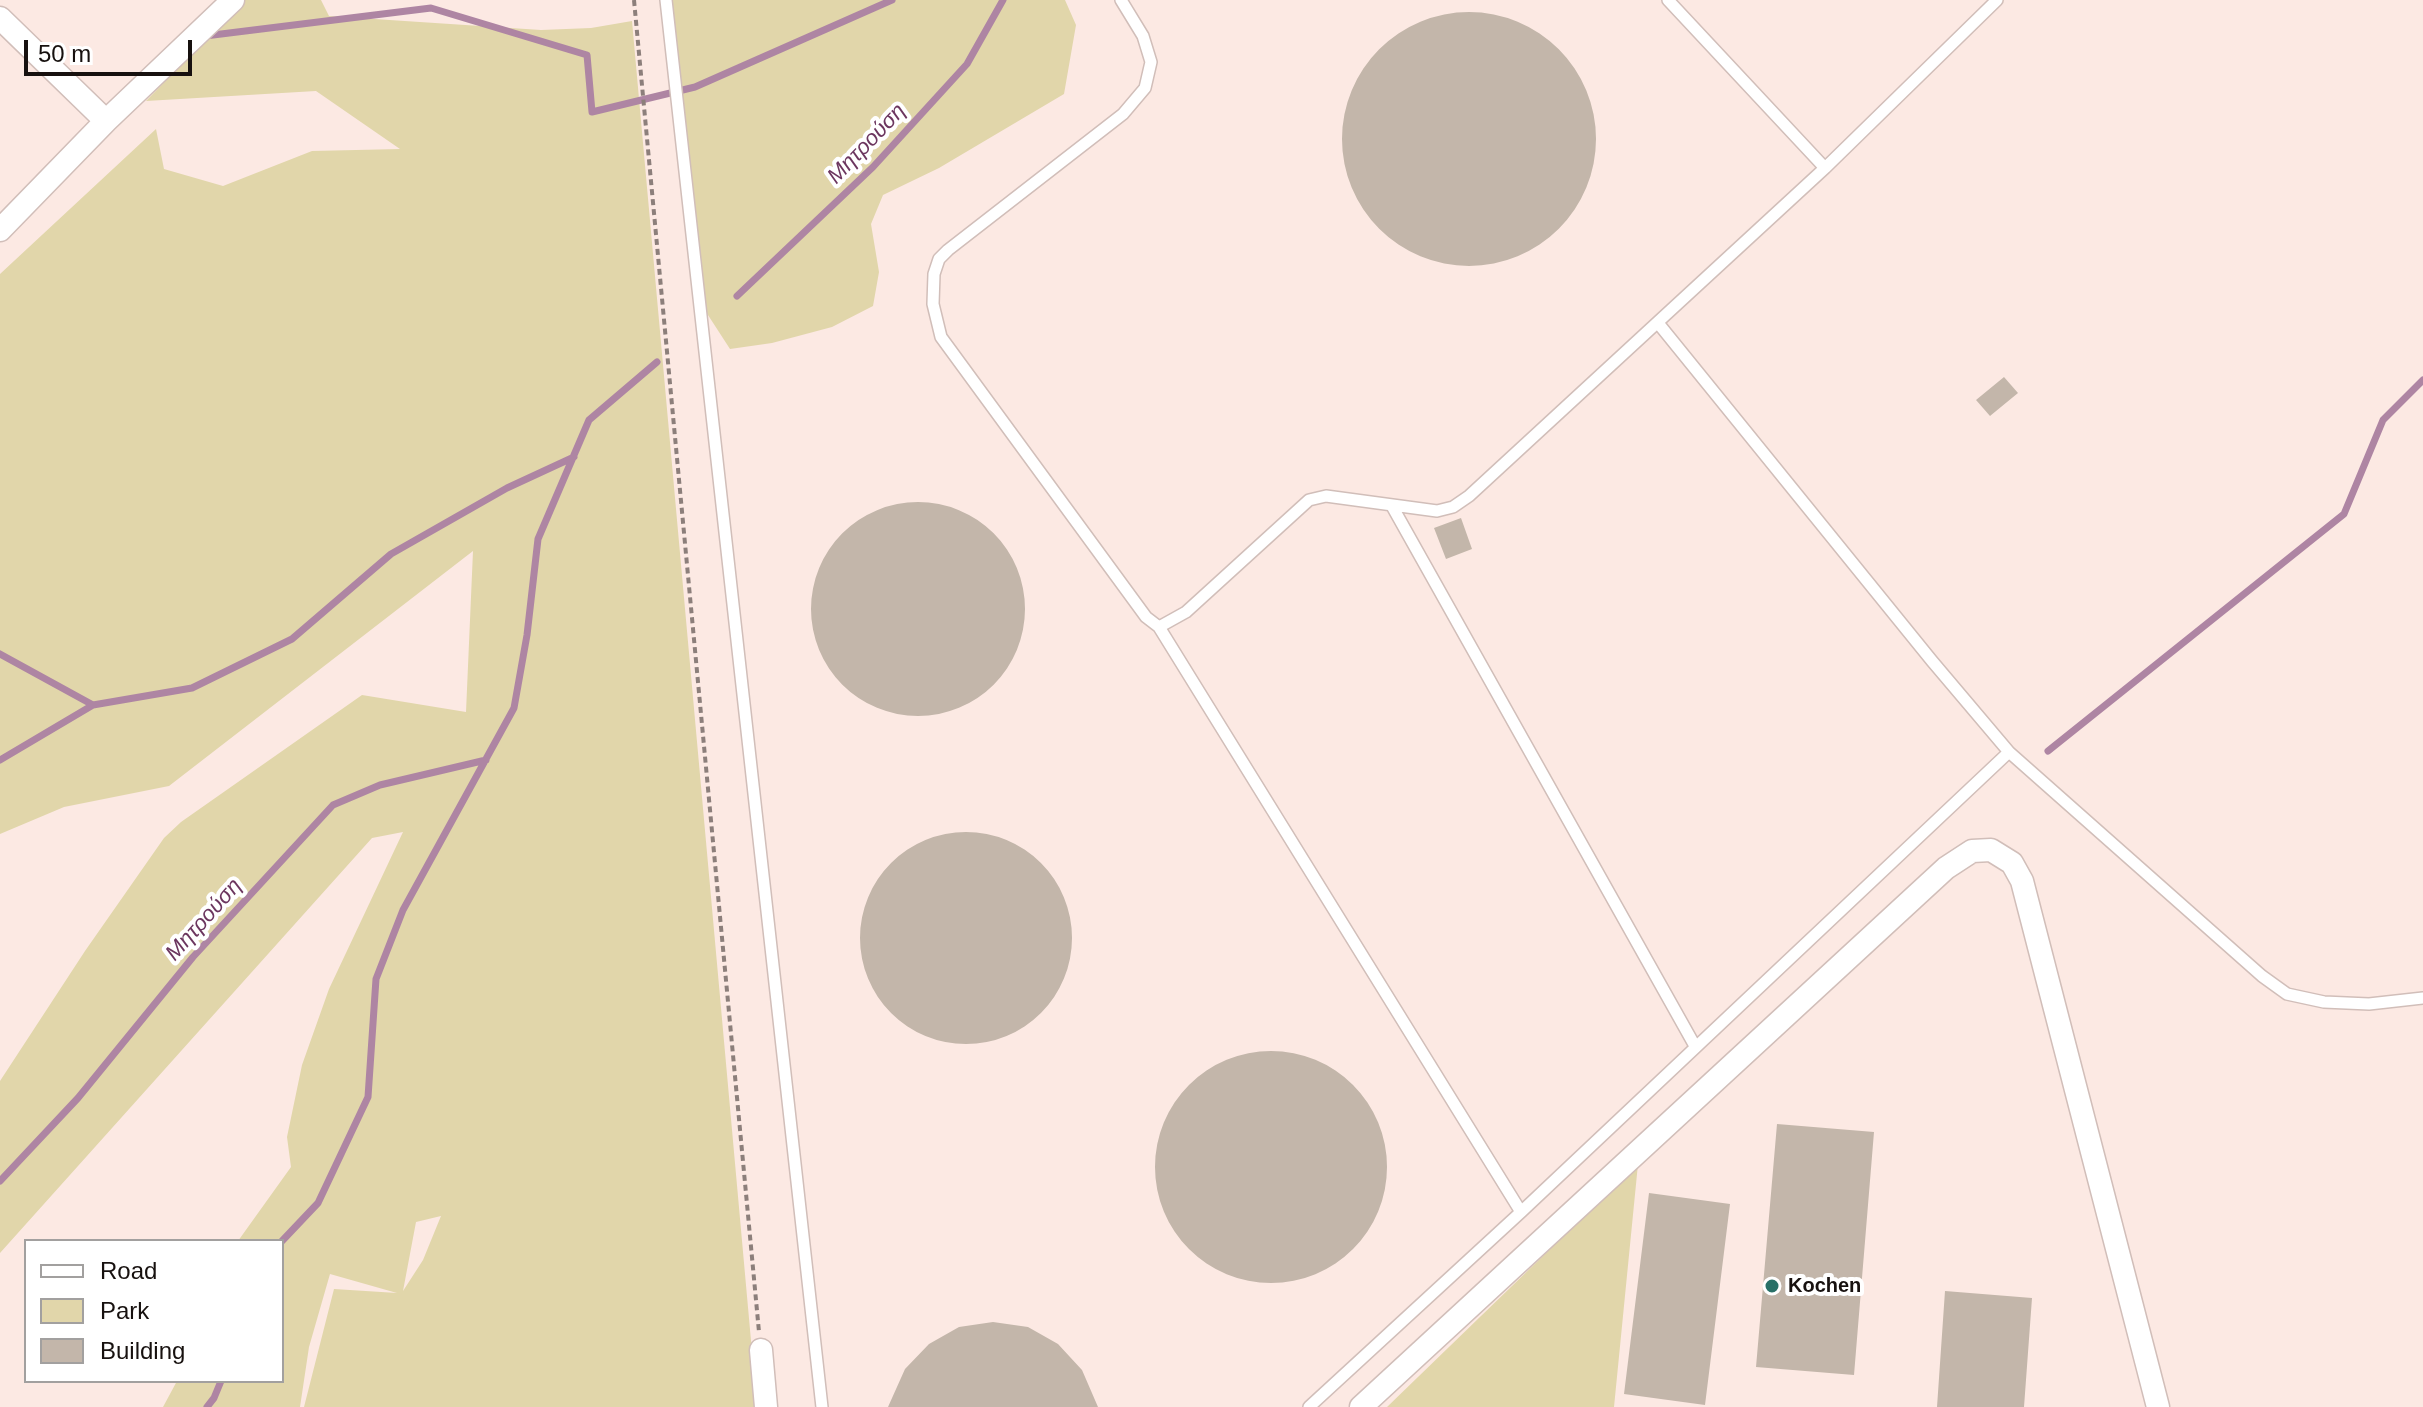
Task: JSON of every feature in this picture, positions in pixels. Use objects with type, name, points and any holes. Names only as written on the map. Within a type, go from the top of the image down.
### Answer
[{"type":"street","points":[[0,230],[106,121],[233,0]]},
{"type":"street","points":[[0,18],[106,121]]},
{"type":"street","points":[[1361,1407],[1946,868],[1972,851],[1991,850],[2012,863],[2022,881],[2158,1407]]},
{"type":"street","points":[[761,1350],[766,1407]]},
{"type":"lane","points":[[666,0],[822,1407]]},
{"type":"lane","points":[[1121,0],[1143,36],[1151,62],[1145,88],[1123,114],[939,259],[934,274],[933,304],[941,337],[1146,617],[1159,627],[1521,1212]]},
{"type":"lane","points":[[1668,0],[1825,168]]},
{"type":"lane","points":[[1159,627],[1186,612],[1309,500],[1326,496],[1437,511],[1453,507],[1469,496],[1825,168],[1997,0]]},
{"type":"lane","points":[[1658,323],[2009,752],[2262,976],[2287,994],[2324,1002],[2369,1004],[2423,998]]},
{"type":"lane","points":[[1392,506],[1695,1046]]},
{"type":"lane","points":[[1309,1407],[1521,1212],[2009,752]]},
{"type":"path","points":[[634,0],[761,1350]]},
{"type":"green space","points":[[244,0],[321,0],[329,16],[541,30],[591,28],[632,21],[757,1407],[304,1407],[334,1289],[397,1293],[330,1274],[309,1347],[300,1407],[163,1407],[176,1383],[284,1383],[284,1239],[239,1239],[291,1167],[287,1137],[302,1065],[329,989],[403,832],[372,838],[0,1253],[0,1081],[164,838],[181,822],[362,695],[466,712],[473,551],[169,786],[64,807],[0,834],[0,274],[156,129],[164,169],[223,186],[312,151],[400,149],[316,91],[146,101]],"holes":[[[441,1216],[423,1260],[403,1291],[416,1222]]]},
{"type":"green space","points":[[666,0],[1065,0],[1076,25],[1064,94],[939,168],[883,195],[871,224],[879,272],[873,306],[832,327],[772,343],[730,349],[695,295]]},
{"type":"green space","points":[[1638,1164],[1614,1407],[1387,1407]]},
{"type":"building","points":[[1457,12],[1481,12],[1518,21],[1540,33],[1559,49],[1575,68],[1587,90],[1594,114],[1594,164],[1587,188],[1575,210],[1559,229],[1540,245],[1518,257],[1481,266],[1457,266],[1420,257],[1398,245],[1371,220],[1347,176],[1342,151],[1342,127],[1351,90],[1363,68],[1388,41],[1432,17]]},
{"type":"building","points":[[2004,377],[2018,393],[1990,416],[1976,400]]},
{"type":"building","points":[[918,502],[959,510],[994,533],[1017,568],[1025,609],[1017,650],[994,685],[959,708],[918,716],[877,708],[842,685],[819,650],[811,609],[819,568],[842,533],[877,510]]},
{"type":"building","points":[[1461,518],[1472,549],[1446,559],[1434,528]]},
{"type":"building","points":[[966,832],[1006,840],[1041,863],[1064,898],[1072,938],[1064,978],[1041,1013],[1006,1036],[966,1044],[926,1036],[891,1013],[868,978],[860,938],[868,898],[891,863],[926,840]]},
{"type":"building","points":[[1271,1051],[1294,1053],[1315,1060],[1335,1070],[1353,1085],[1368,1103],[1378,1123],[1385,1144],[1385,1190],[1378,1211],[1368,1231],[1353,1249],[1335,1264],[1315,1274],[1294,1281],[1271,1283],[1248,1281],[1227,1274],[1207,1264],[1189,1249],[1174,1231],[1164,1211],[1157,1190],[1155,1167],[1157,1144],[1164,1123],[1174,1103],[1189,1085],[1207,1070],[1227,1060],[1248,1053]]},
{"type":"building","points":[[1777,1124],[1874,1132],[1854,1375],[1756,1367]]},
{"type":"building","points":[[1649,1193],[1730,1204],[1705,1405],[1624,1394]]},
{"type":"building","points":[[1945,1291],[2032,1298],[2024,1407],[1937,1407]]},
{"type":"building","points":[[993,1322],[1028,1327],[1058,1344],[1082,1370],[1098,1407],[888,1407],[905,1369],[929,1344],[959,1327]]},
{"type":"waterway","points":[[205,36],[431,8],[587,55],[592,112],[695,87],[892,0]]},
{"type":"waterway","name":"Μητρούση","points":[[737,296],[873,167],[967,64],[1003,0]]},
{"type":"waterway","name":"Μητρούση","points":[[284,1239],[318,1203],[368,1097],[376,979],[403,910],[514,708],[527,635],[538,539],[589,420],[657,362]]},
{"type":"waterway","points":[[2048,751],[2344,514],[2383,420],[2423,380]]},
{"type":"waterway","name":"Μητρούση","points":[[0,760],[93,705],[192,688],[292,639],[391,554],[507,488],[574,457]]},
{"type":"waterway","points":[[0,654],[93,705]]},
{"type":"waterway","name":"Μητρούση","points":[[0,1181],[78,1098],[193,957],[333,805],[380,785],[486,760]]},
{"type":"waterway","name":"Μητρούση","points":[[207,1407],[220,1383]]},
{"type":"place","name":"Kochen","points":[[1772,1286]]}]
